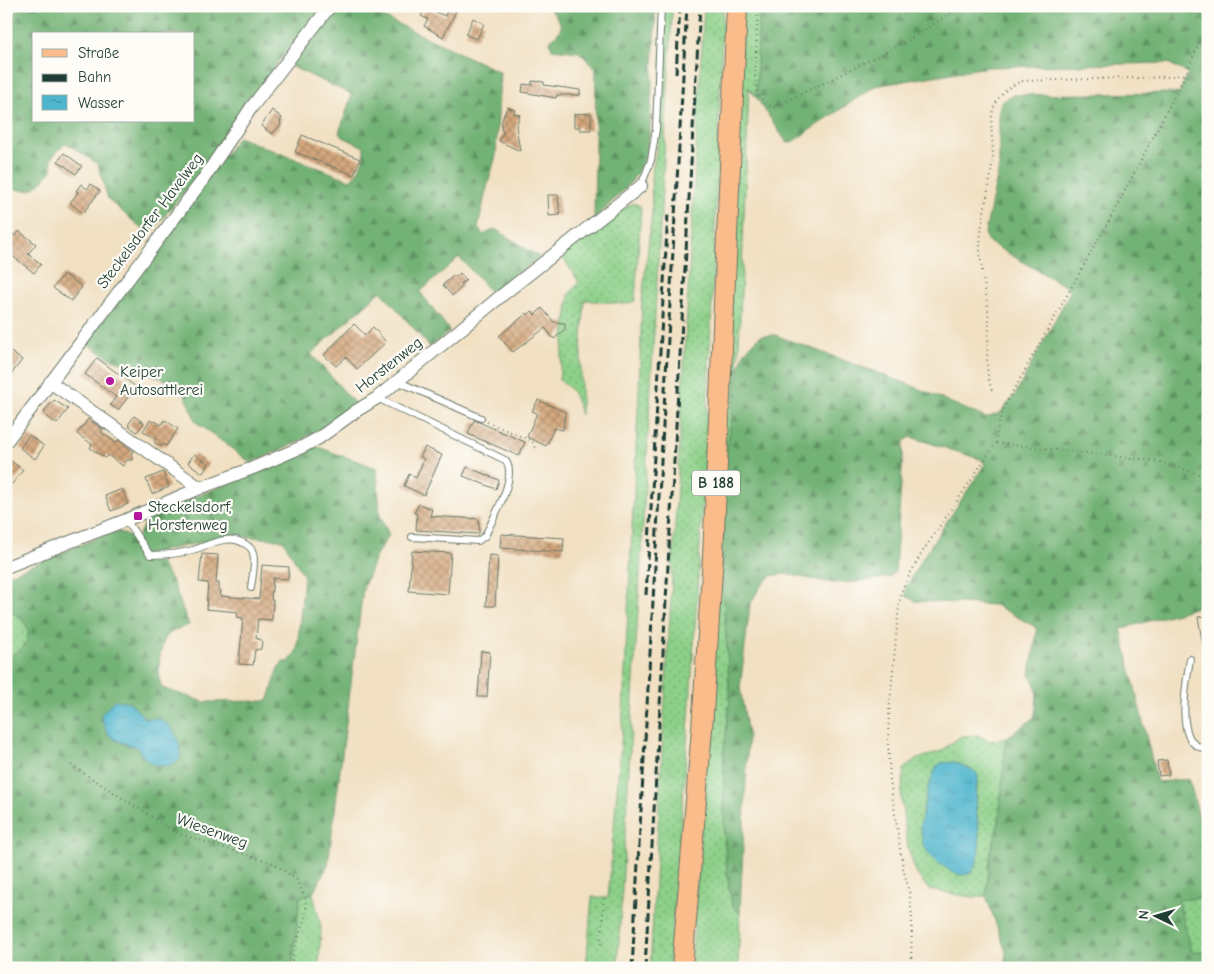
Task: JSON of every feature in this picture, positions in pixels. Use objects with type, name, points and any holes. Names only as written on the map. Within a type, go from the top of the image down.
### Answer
[{"type":"main road","name":"B 188","points":[[682,968],[702,729],[713,565],[737,6]]},
{"type":"street","name":"Steckelsdorfer Havelweg","points":[[6,442],[202,181],[252,108],[330,6]]},
{"type":"street","name":"Horstenweg","points":[[6,567],[302,448],[319,438],[398,382],[500,296],[642,186]]},
{"type":"street","points":[[50,382],[200,488]]},
{"type":"lane","points":[[642,186],[651,160],[656,129],[661,6]]},
{"type":"lane","points":[[398,382],[481,418]]},
{"type":"lane","points":[[377,398],[505,460],[509,466],[509,480],[485,536],[478,541],[412,537]]},
{"type":"lane","points":[[126,520],[150,555],[192,550],[214,542],[230,540],[242,542],[251,548],[254,554],[252,588]]},
{"type":"lane","points":[[1190,659],[1184,710],[1185,724],[1188,734],[1194,743],[1202,748],[1208,748]]},
{"type":"path","points":[[758,6],[755,79],[758,97],[773,108],[902,44],[962,6]]},
{"type":"path","points":[[911,968],[912,916],[890,780],[888,741],[889,704],[899,605],[903,587],[921,554],[996,443],[998,427],[1004,407],[1110,219],[1186,74],[1208,21]]},
{"type":"path","points":[[992,390],[988,382],[988,321],[980,251],[993,157],[993,118],[996,103],[1009,86],[1021,81],[1166,77],[1186,74]]},
{"type":"path","points":[[481,418],[532,441],[535,448]]},
{"type":"path","points":[[996,443],[1157,461],[1208,478]]},
{"type":"path","name":"Wiesenweg","points":[[71,765],[177,833],[275,864],[297,880],[304,892],[306,914],[293,953],[291,968]]},
{"type":"path","points":[[601,944],[604,896]]},
{"type":"green space","points":[[19,6],[323,6],[275,66],[205,167],[149,235],[108,199],[98,164],[66,143],[51,158],[52,171],[32,189],[22,190],[6,187],[6,31]]},
{"type":"green space","points":[[339,6],[360,6],[500,72],[496,155],[478,228],[483,235],[495,229],[539,257],[493,295],[459,257],[420,292],[450,331],[430,347],[381,291],[311,354],[357,406],[300,441],[251,463],[196,422],[185,395],[173,383],[110,358],[86,343],[238,137],[350,180],[356,174],[362,161],[364,147],[343,137],[339,133],[351,94],[290,66]]},
{"type":"green space","points":[[546,6],[656,6],[647,155],[632,181],[594,220],[596,69],[579,52],[552,49],[550,42],[561,26],[558,18]]},
{"type":"green space","points":[[664,6],[672,6],[672,18],[618,959],[617,968],[586,968],[592,897],[608,898],[622,731],[642,301],[652,211],[651,177],[659,137]]},
{"type":"green space","points":[[704,6],[723,6],[712,308],[701,535],[687,745],[669,968],[650,968]]},
{"type":"green space","points":[[743,6],[759,6],[756,97],[749,88],[738,373],[722,485]]},
{"type":"green space","points":[[759,6],[1208,6],[1208,604],[1121,629],[1157,782],[1189,779],[1208,851],[1208,892],[1200,898],[1178,900],[1192,952],[1208,950],[1208,968],[1004,968],[1006,952],[986,896],[991,851],[999,821],[1006,738],[1034,718],[1036,709],[1037,690],[1030,674],[1037,630],[1034,626],[995,605],[915,601],[906,596],[906,587],[922,559],[985,464],[980,459],[911,437],[904,441],[895,571],[890,577],[833,583],[785,574],[770,576],[758,590],[750,605],[740,688],[748,734],[740,914],[732,905],[727,873],[724,830],[724,750],[730,700],[721,555],[722,485],[738,373],[744,353],[760,336],[775,335],[908,384],[986,418],[1000,413],[1015,395],[1070,292],[1068,288],[987,241],[985,233],[999,168],[999,110],[1001,102],[1013,95],[1179,93],[1188,73],[1168,63],[987,67],[875,86],[792,142],[787,143],[756,97]]},
{"type":"green space","points":[[633,203],[640,206],[641,210],[635,301],[624,304],[585,300],[581,350],[581,415],[576,399],[571,391],[559,380],[569,295],[579,282],[561,255],[612,216]]},
{"type":"green space","points":[[315,446],[377,468],[380,516],[389,535],[376,555],[363,589],[328,865],[313,893],[300,897],[292,968],[6,968],[6,659],[21,649],[27,641],[28,630],[26,624],[18,615],[6,611],[6,576],[114,531],[137,538],[148,516],[257,472]],"holes":[[[232,535],[283,540],[304,576],[297,650],[289,662],[283,662],[279,666],[269,699],[265,701],[205,702],[162,688],[160,683],[159,661],[165,639],[173,631],[189,625],[172,581],[153,553]],[[127,701],[144,717],[158,719],[142,755],[136,748],[119,742],[107,733]]]},
{"type":"green space","points":[[721,555],[730,700],[724,750],[724,830],[727,873],[732,905],[740,914],[738,968],[691,968]]},
{"type":"green space","points":[[6,611],[18,615],[22,619],[26,624],[28,635],[27,641],[21,649],[6,659]]},
{"type":"green space","points":[[978,735],[989,741],[1006,738],[999,822],[991,851],[986,896],[972,897],[929,890],[916,873],[908,848],[901,799],[904,769],[915,760],[941,751],[961,736]],"holes":[[[955,762],[978,776],[976,806],[980,838],[976,867],[923,844],[921,822],[924,802],[931,782],[941,763]]]},
{"type":"green space","points":[[313,893],[321,927],[319,968],[292,968],[300,897]]},
{"type":"green space","points":[[1200,898],[1208,939],[1208,950],[1192,953],[1178,899]]},
{"type":"water","points":[[114,700],[130,702],[144,718],[159,719],[166,723],[174,731],[179,742],[180,759],[166,766],[156,765],[146,759],[137,747],[114,739],[106,729],[101,715]]},
{"type":"water","points":[[955,762],[976,772],[978,776],[976,804],[979,834],[978,859],[970,874],[961,875],[952,872],[929,854],[923,844],[920,826],[928,787],[937,766],[941,763]]},
{"type":"building","points":[[426,8],[445,16],[448,8],[456,11],[443,37],[424,26],[428,19],[421,16]]},
{"type":"building","points":[[473,18],[484,24],[477,39],[466,35]]},
{"type":"building","points":[[532,81],[544,82],[544,85],[580,90],[580,95],[557,95],[556,98],[522,92],[523,84],[532,85]]},
{"type":"building","points":[[507,107],[515,110],[514,113],[520,115],[516,126],[520,151],[499,141],[504,131],[501,130],[502,120]]},
{"type":"building","points":[[272,110],[282,118],[280,121],[281,125],[272,134],[261,126]]},
{"type":"building","points":[[591,113],[591,130],[580,130],[580,127],[574,127],[574,114]]},
{"type":"building","points":[[302,135],[360,159],[354,175],[295,152]]},
{"type":"building","points":[[64,153],[82,166],[76,174],[58,161]]},
{"type":"building","points":[[81,184],[87,189],[91,184],[100,191],[83,213],[70,203]]},
{"type":"building","points":[[548,195],[558,195],[560,215],[549,216]]},
{"type":"building","points":[[6,229],[16,236],[19,231],[36,244],[28,254],[41,264],[34,273],[6,251]]},
{"type":"building","points":[[460,273],[466,280],[461,284],[463,286],[452,296],[443,285],[454,275],[456,277]]},
{"type":"building","points":[[64,274],[82,287],[71,301],[53,288]]},
{"type":"building","points":[[542,308],[554,322],[565,323],[565,329],[554,339],[545,328],[513,352],[499,336],[527,313],[528,315],[532,311],[535,315]]},
{"type":"building","points":[[354,324],[365,335],[373,327],[386,342],[357,369],[346,357],[336,366],[324,355]]},
{"type":"building","points":[[11,352],[22,360],[6,381],[6,359]]},
{"type":"building","name":"Keiper Autosattlerei","points":[[97,358],[136,387],[118,410],[110,405],[116,397],[85,374]]},
{"type":"building","points":[[54,400],[68,409],[57,424],[44,414]]},
{"type":"building","points":[[538,400],[565,412],[563,430],[554,428],[546,446],[527,437],[537,413],[532,411]]},
{"type":"building","points":[[134,416],[144,423],[137,432],[128,425]]},
{"type":"building","points":[[88,419],[103,429],[101,432],[116,443],[118,440],[133,451],[131,454],[133,460],[127,460],[123,466],[108,455],[105,458],[90,448],[92,444],[77,434]]},
{"type":"building","points":[[150,420],[161,425],[165,420],[178,429],[166,446],[163,444],[161,447],[154,442],[156,439],[143,431]]},
{"type":"building","points":[[474,420],[525,442],[519,456],[468,434]]},
{"type":"building","points":[[29,435],[44,446],[35,459],[20,448]]},
{"type":"building","points":[[425,447],[442,455],[424,495],[404,486],[409,474],[416,478],[424,459],[420,457]]},
{"type":"building","points":[[194,454],[209,464],[203,473],[188,463]]},
{"type":"building","points":[[10,460],[23,470],[12,484],[6,480],[6,465]]},
{"type":"building","points":[[467,467],[499,480],[496,489],[463,476]]},
{"type":"building","points":[[163,472],[169,487],[152,494],[146,479]]},
{"type":"building","points":[[122,489],[128,504],[111,511],[105,496]]},
{"type":"building","points":[[419,504],[432,509],[430,516],[479,519],[479,534],[416,530],[417,514],[414,513]]},
{"type":"building","points":[[501,534],[564,538],[563,552],[500,548]]},
{"type":"building","points":[[412,551],[451,553],[448,594],[409,591]]},
{"type":"building","points":[[202,554],[218,555],[216,583],[219,583],[220,596],[259,599],[262,565],[289,567],[288,579],[273,578],[272,620],[258,619],[256,638],[262,641],[261,649],[255,650],[253,665],[239,664],[243,618],[237,617],[238,612],[206,609],[208,583],[199,582]]},
{"type":"building","points":[[489,555],[498,556],[495,606],[486,606]]},
{"type":"building","points":[[1208,616],[1208,646],[1203,646],[1198,617]]},
{"type":"building","points":[[481,651],[490,652],[487,697],[478,697]]},
{"type":"building","points":[[1167,760],[1169,775],[1159,776],[1157,761]]},
{"type":"railway","points":[[676,74],[680,6]]},
{"type":"railway","points":[[632,968],[687,6]]},
{"type":"railway","points":[[645,968],[700,6]]},
{"type":"railway","points":[[646,595],[668,213]]},
{"type":"place","name":"Keiper Autosattlerei","points":[[110,381]]},
{"type":"place","name":"Steckelsdorf, Horstenweg","points":[[138,516]]}]
